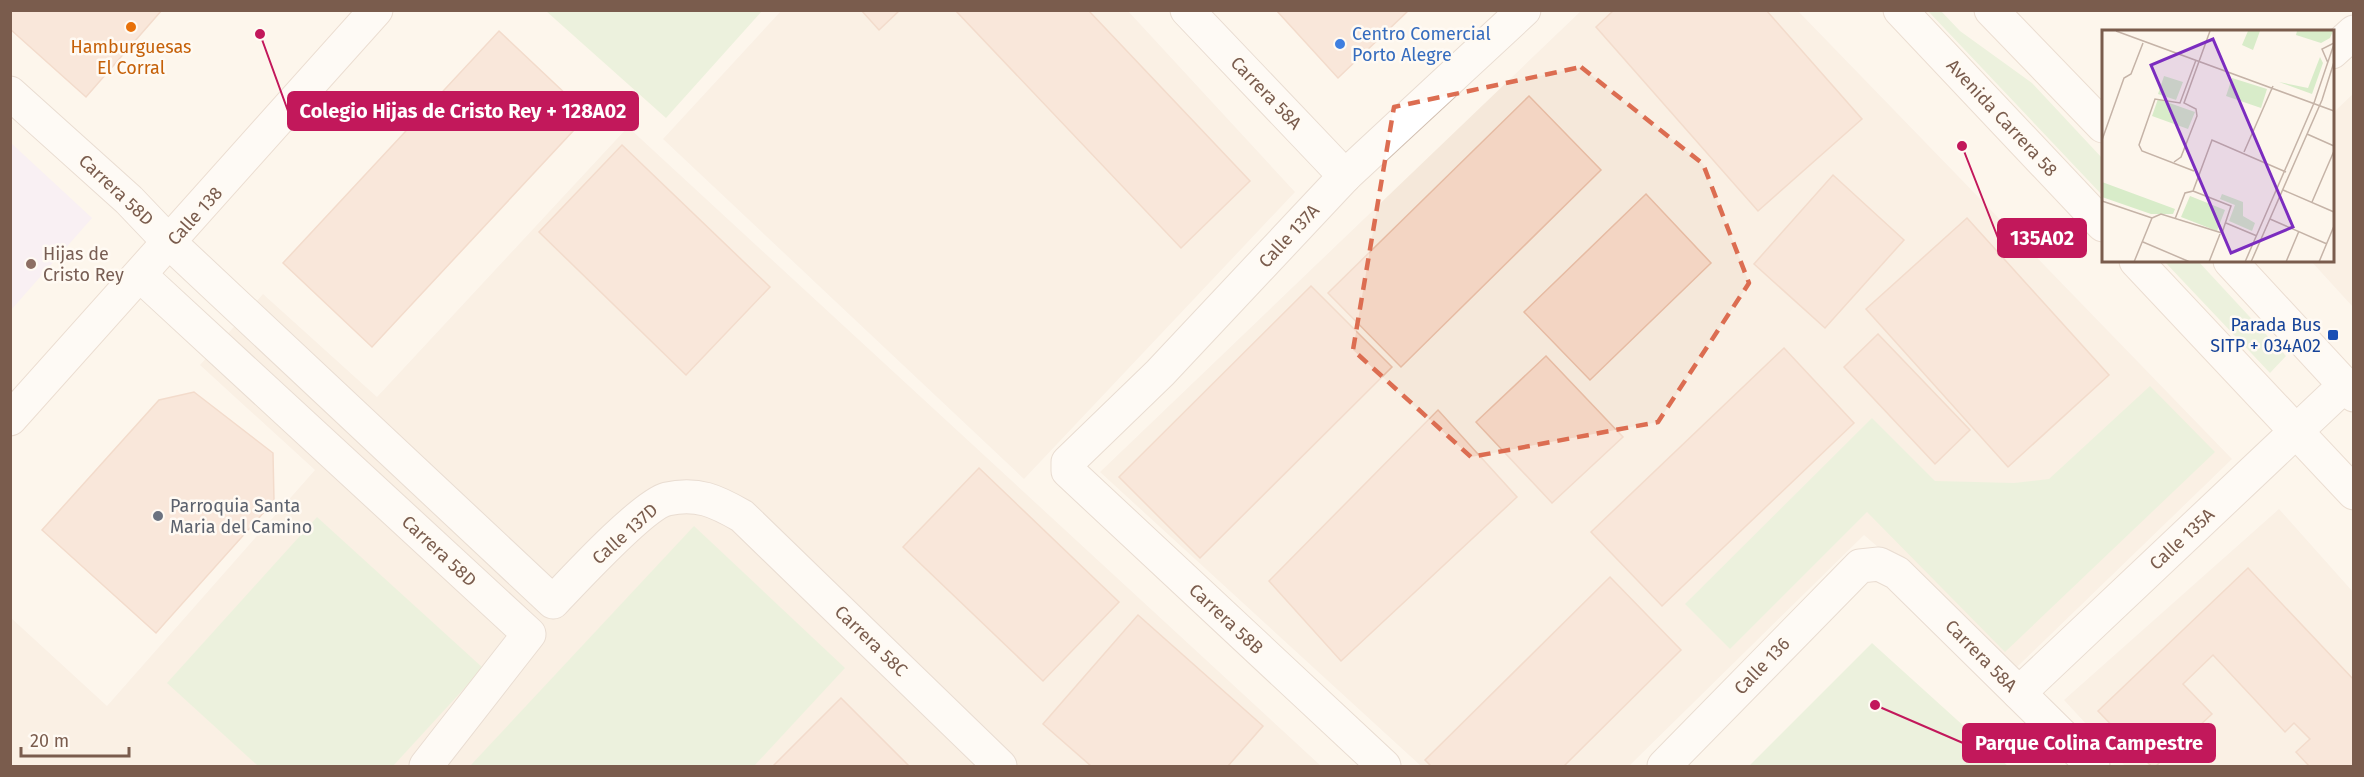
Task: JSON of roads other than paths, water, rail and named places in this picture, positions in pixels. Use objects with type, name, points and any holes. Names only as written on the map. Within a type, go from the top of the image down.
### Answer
[{"type":"street","name":"Calle 138","points":[[10,419],[141,276],[376,10]]},
{"type":"street","name":"Carrera 58A","points":[[1187,10],[1345,176]]},
{"type":"street","name":"Calle 137A","points":[[1068,471],[1068,462],[1160,373],[1345,176],[1524,10]]},
{"type":"street","name":"Avenida Carrera 58","points":[[1900,10],[2102,224]]},
{"type":"street","points":[[1991,10],[2102,125]]},
{"type":"street","points":[[2334,50],[2354,32]]},
{"type":"street","name":"Carrera 58D","points":[[10,93],[129,200],[170,243],[553,602]]},
{"type":"street","points":[[2137,262],[2354,493]]},
{"type":"street","points":[[2231,262],[2349,390]]},
{"type":"street","name":"Carrera 58D","points":[[141,276],[529,634],[426,766]]},
{"type":"street","points":[[296,420],[325,388]]},
{"type":"street","name":"Calle 135A","points":[[2019,693],[2296,432],[2349,390]]},
{"type":"street","name":"Carrera 58B","points":[[1068,471],[1384,766]]},
{"type":"street","name":"Calle 137D","points":[[553,602],[636,520],[664,500],[687,496],[714,500],[742,516]]},
{"type":"street","name":"Carrera 58C","points":[[742,516],[1000,766]]},
{"type":"street","name":"Carrera 58A","points":[[1860,566],[1879,564],[1897,573],[2093,766]]},
{"type":"street","name":"Calle 136","points":[[1664,766],[1860,566]]},
{"type":"place","name":"Hamburguesas El Corral","points":[[131,27]]},
{"type":"place","name":"Colegio Hijas de Cristo Rey + 128A02","points":[[260,34]]},
{"type":"place","name":"Centro Comercial Porto Alegre","points":[[1340,44]]},
{"type":"place","name":"135A02","points":[[1962,146]]},
{"type":"place","name":"Hijas de Cristo Rey","points":[[31,264]]},
{"type":"place","name":"Parada Bus SITP + 034A02","points":[[2333,335]]},
{"type":"place","name":"Parroquia Santa Maria del Camino","points":[[158,516]]},
{"type":"place","name":"Parque Colina Campestre","points":[[1875,705]]}]
